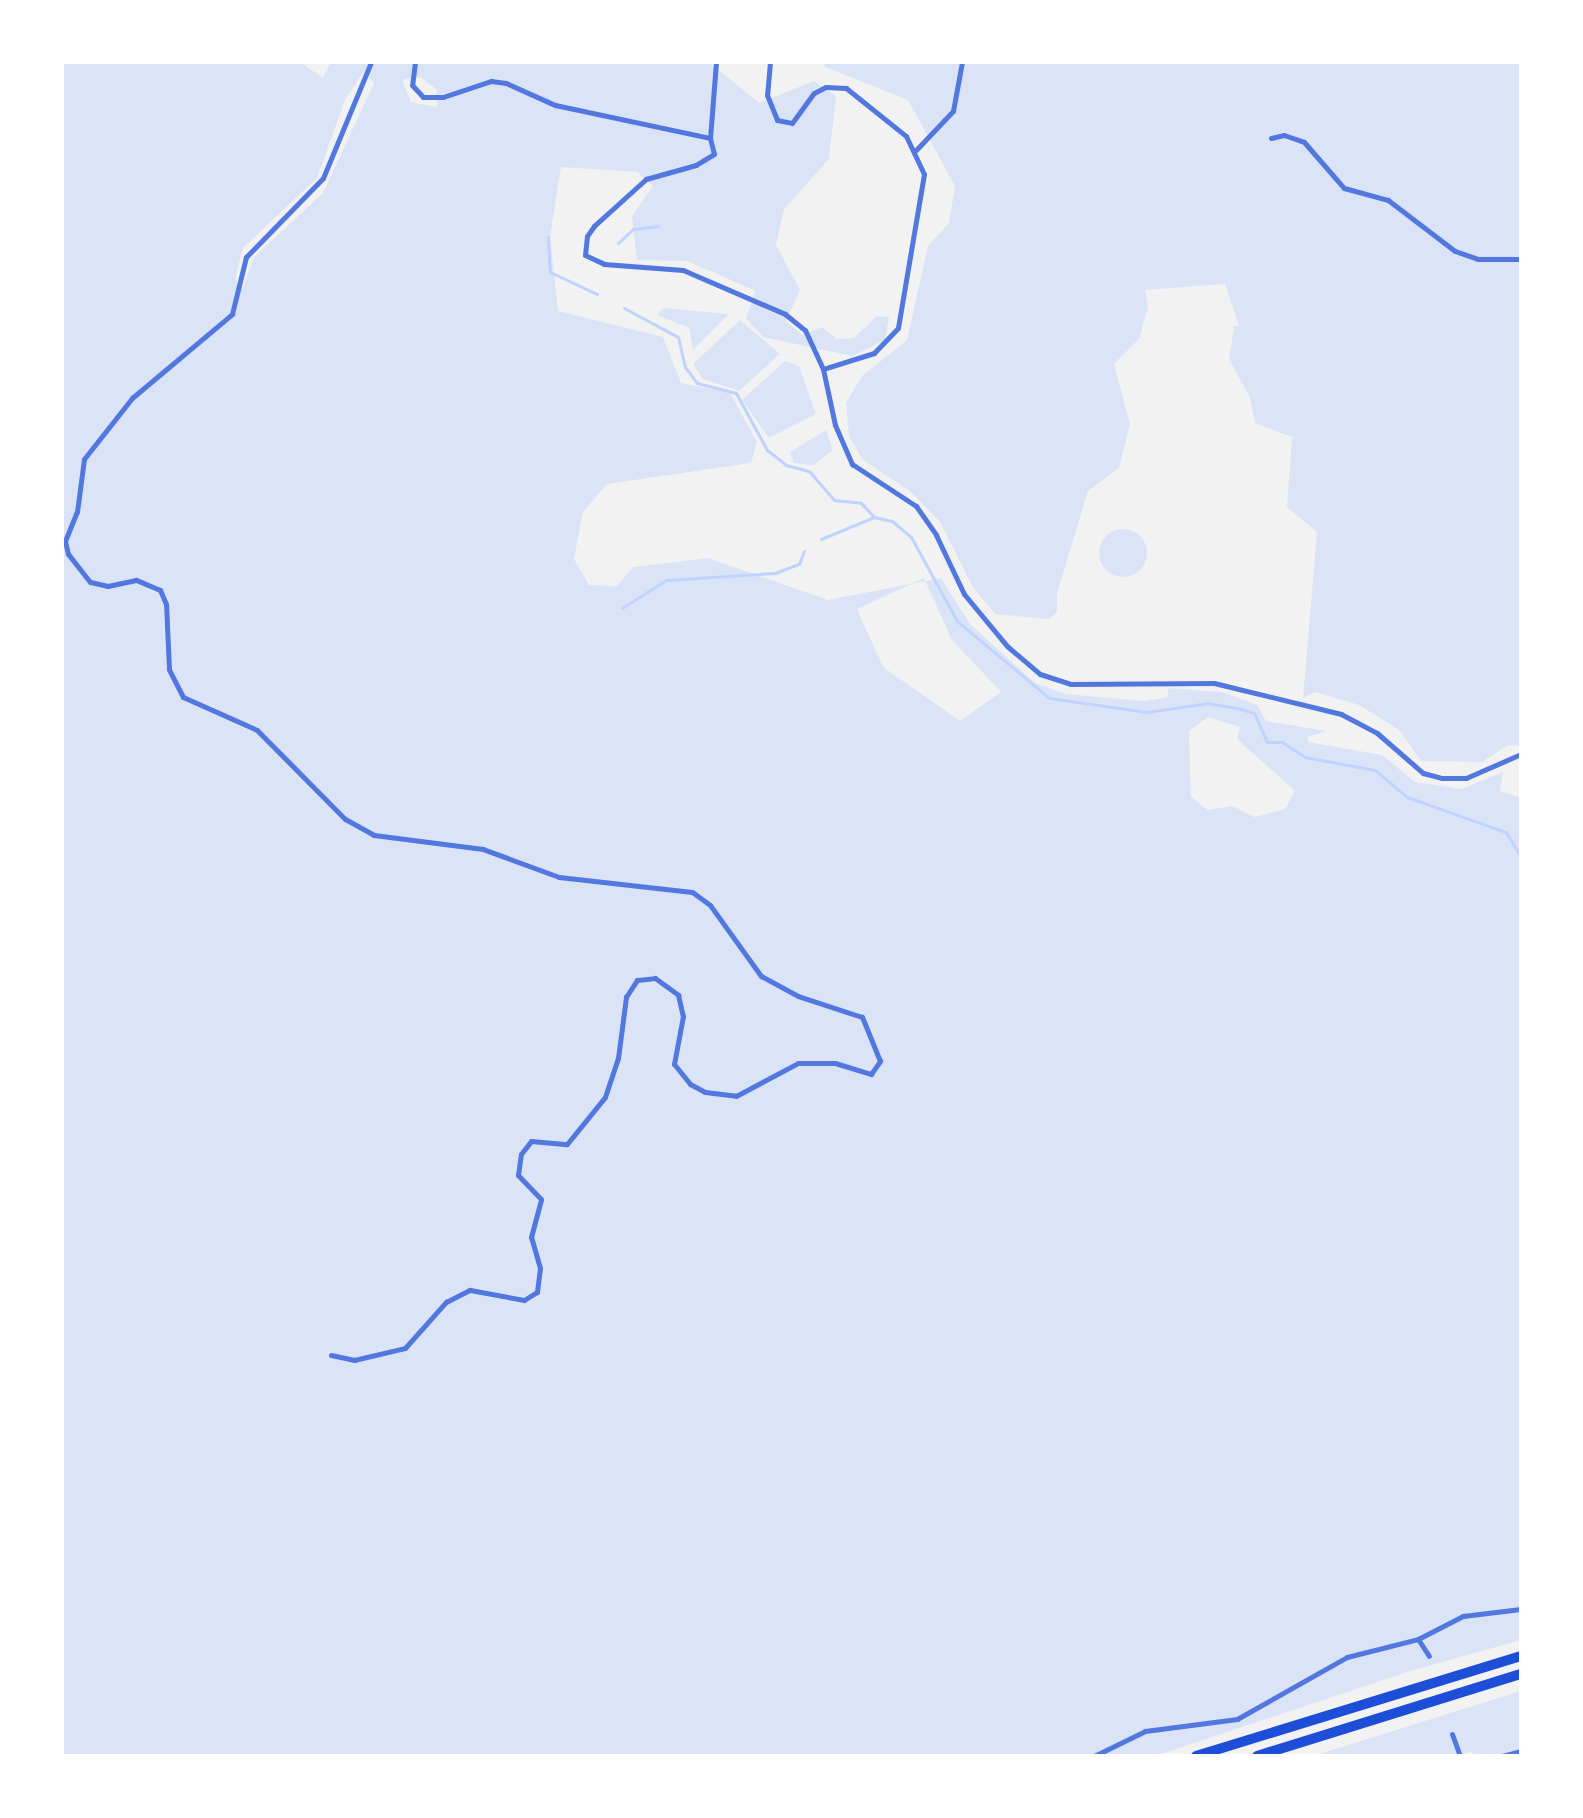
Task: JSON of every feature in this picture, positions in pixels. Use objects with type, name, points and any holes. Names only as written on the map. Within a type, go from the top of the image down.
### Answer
[{"type":"highway","points":[[1196,1756],[1521,1656]]},
{"type":"highway","points":[[1257,1756],[1521,1674]]},
{"type":"street","points":[[331,1355],[354,1360],[405,1348],[446,1302],[470,1290],[524,1300],[537,1292],[540,1268],[531,1237],[541,1199],[518,1175],[521,1154],[531,1141],[567,1144],[605,1097],[618,1058],[626,997],[637,980],[655,978],[678,995],[683,1016],[674,1064],[690,1084],[705,1092],[736,1096],[798,1063],[835,1063],[871,1074],[880,1061],[862,1017],[798,996],[761,976],[710,905],[692,892],[559,877],[483,849],[374,835],[345,819],[257,730],[183,697],[169,669],[166,604],[160,590],[136,580],[108,586],[90,582],[68,554],[65,541],[77,512],[84,459],[132,398],[232,314],[246,257],[323,178],[371,62]]},
{"type":"street","points":[[415,62],[412,85],[423,97],[443,97],[491,81],[506,83],[555,105],[710,138]]},
{"type":"street","points":[[716,62],[710,138],[714,154],[708,161],[646,179],[594,226],[587,236],[585,255],[604,264],[683,270],[785,314],[805,330],[823,369],[835,425],[852,464],[916,506],[964,594],[1007,646],[1040,674],[1070,684],[1214,683],[1341,714],[1377,733],[1423,773],[1442,778],[1466,778],[1521,754]]},
{"type":"street","points":[[770,62],[767,95],[772,111],[785,125],[814,93],[826,87],[846,88],[871,103],[916,150],[923,191],[898,328],[874,353],[823,369]]},
{"type":"street","points":[[916,150],[953,111],[962,62]]},
{"type":"street","points":[[1271,138],[1284,135],[1304,142],[1344,188],[1388,200],[1455,251],[1478,259],[1521,259]]},
{"type":"street","points":[[1094,1756],[1145,1731],[1237,1719],[1347,1657],[1418,1639],[1482,1611],[1521,1609]]},
{"type":"street","points":[[1418,1639],[1429,1656]]},
{"type":"street","points":[[1452,1734],[1460,1756]]},
{"type":"street","points":[[1502,1756],[1521,1751]]},
{"type":"shaded area","points":[[62,62],[300,62],[323,78],[331,62],[709,62],[759,103],[814,81],[836,96],[829,159],[784,209],[776,245],[800,290],[786,321],[802,335],[822,327],[837,339],[854,338],[877,316],[889,317],[885,340],[852,356],[763,337],[746,318],[756,291],[687,261],[637,260],[632,216],[653,186],[637,172],[561,167],[550,237],[558,311],[663,337],[681,383],[730,393],[757,442],[751,463],[607,484],[583,512],[574,559],[589,585],[617,586],[633,567],[708,558],[828,600],[912,584],[857,609],[883,667],[960,721],[1001,692],[952,640],[925,581],[941,578],[970,624],[1035,683],[1065,694],[1145,701],[1168,697],[1168,688],[1222,692],[1257,705],[1266,721],[1327,731],[1307,737],[1308,742],[1382,755],[1415,782],[1461,789],[1503,772],[1500,791],[1521,798],[1521,1640],[1407,1672],[1155,1756],[62,1756]],"holes":[[[364,71],[374,83],[323,193],[254,257],[243,288],[235,279],[243,248],[317,178],[345,100]],[[421,77],[437,90],[437,107],[411,102],[402,80]],[[1208,717],[1240,727],[1237,739],[1295,791],[1285,809],[1255,817],[1232,806],[1208,810],[1191,797],[1189,731]]]},
{"type":"shaded area","points":[[824,62],[1521,62],[1521,746],[1508,745],[1482,762],[1421,761],[1399,730],[1359,705],[1315,692],[1303,698],[1317,532],[1287,507],[1292,437],[1255,423],[1250,398],[1229,359],[1234,326],[1239,326],[1225,284],[1145,290],[1148,307],[1139,339],[1114,364],[1130,424],[1119,468],[1088,491],[1057,593],[1057,612],[1049,619],[995,614],[973,587],[940,522],[911,492],[863,460],[849,436],[846,403],[862,376],[907,340],[928,246],[949,223],[955,186],[908,100],[825,67]]},
{"type":"shaded area","points":[[663,308],[729,314],[693,350],[689,328],[657,315]]},
{"type":"shaded area","points":[[740,320],[780,354],[739,391],[703,379],[693,364]]},
{"type":"shaded area","points":[[785,361],[799,366],[816,414],[769,438],[742,400]]},
{"type":"shaded area","points":[[826,430],[833,450],[813,465],[794,463],[790,452]]},
{"type":"shaded area","points":[[1123,529],[1140,536],[1147,553],[1140,570],[1123,577],[1106,570],[1099,553],[1106,536]]},
{"type":"shaded area","points":[[1521,1691],[1521,1756],[1474,1756],[1471,1751],[1459,1756],[1313,1756]]},
{"type":"waterway","points":[[618,243],[633,229],[658,226]]},
{"type":"waterway","points":[[548,237],[550,272],[597,294]]},
{"type":"waterway","points":[[624,308],[678,337],[685,367],[697,383],[736,393],[767,450],[786,465],[809,471],[834,500],[861,503],[874,517],[892,521],[911,537],[957,621],[1049,698],[1147,712],[1208,703],[1254,713],[1267,742],[1282,742],[1305,757],[1375,770],[1407,797],[1506,832],[1521,857]]},
{"type":"waterway","points":[[821,539],[874,517]]},
{"type":"waterway","points":[[622,608],[666,580],[775,573],[799,564],[804,551]]}]
